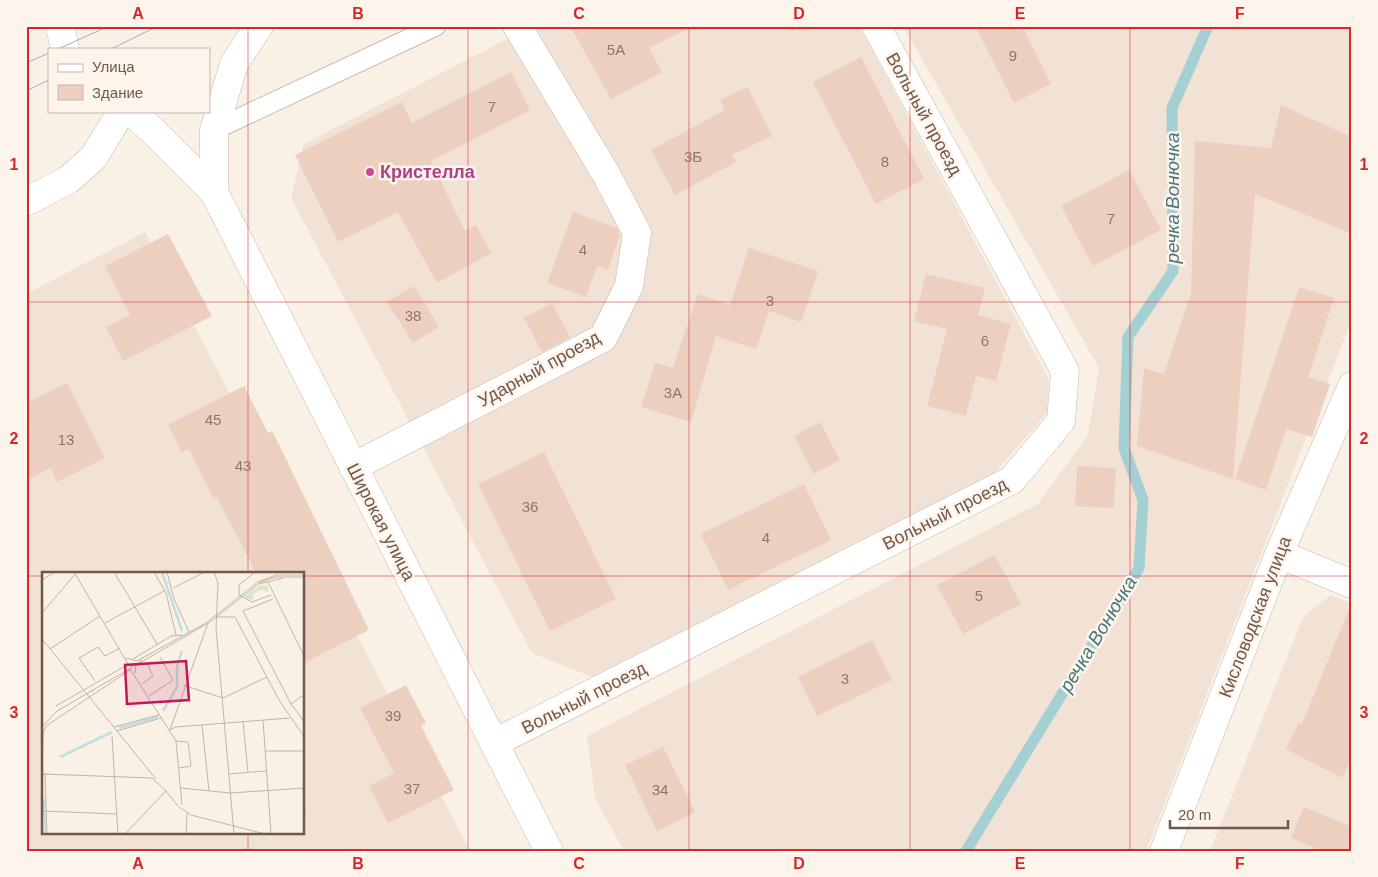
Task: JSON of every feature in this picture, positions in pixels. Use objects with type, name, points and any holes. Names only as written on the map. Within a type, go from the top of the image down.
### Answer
[{"type":"street","points":[[60,26],[65,48]]},
{"type":"street","points":[[234,64],[244,34],[244,26]]},
{"type":"street","points":[[210,90],[219,84],[259,26]]},
{"type":"street","name":"Ударный проезд","points":[[353,467],[604,338],[629,286],[637,233],[606,174],[517,26]]},
{"type":"street","name":"Вольный проезд","points":[[494,743],[1012,480],[1061,421],[1065,371],[876,26]]},
{"type":"street","name":"Широкая улица","points":[[214,192],[214,130],[234,64]]},
{"type":"street","points":[[26,202],[68,180],[93,158],[121,112]]},
{"type":"street","name":"Широкая улица","points":[[131,112],[151,129],[214,192],[549,851]]},
{"type":"street","name":"Кисловодская улица","points":[[1164,851],[1278,554],[1352,386]]},
{"type":"street","points":[[1278,554],[1352,584]]},
{"type":"lane","points":[[214,130],[436,26]]},
{"type":"shaded area","points":[[532,26],[859,26],[1049,380],[1047,413],[991,477],[592,677],[532,653],[291,198],[304,144]]},
{"type":"shaded area","points":[[903,26],[1352,26],[1352,319],[1146,851],[624,851],[595,798],[587,736],[1038,504],[1088,435],[1099,368]]},
{"type":"shaded area","points":[[145,232],[470,851],[26,851],[26,294]]},
{"type":"shaded area","points":[[1331,595],[1352,604],[1352,851],[1210,851],[1303,617]]},
{"type":"building","points":[[570,26],[693,26],[649,48],[662,72],[611,99]]},
{"type":"building","points":[[975,26],[1022,26],[1051,84],[1014,103]]},
{"type":"building","points":[[861,57],[924,179],[876,204],[813,82]]},
{"type":"building","points":[[511,72],[530,110],[431,161],[465,231],[476,225],[491,253],[437,283],[398,212],[338,242],[295,155],[402,102],[412,123]]},
{"type":"building","points":[[748,87],[772,136],[732,155],[736,162],[675,195],[651,150],[725,110],[720,100]]},
{"type":"building","points":[[1281,105],[1352,137],[1352,234],[1255,194],[1233,479],[1137,446],[1144,368],[1164,374],[1191,294],[1195,141],[1271,148]]},
{"type":"building","points":[[1129,170],[1161,230],[1093,266],[1061,206]]},
{"type":"building","points":[[573,212],[617,228],[620,235],[608,270],[597,266],[586,297],[547,283]]},
{"type":"building","points":[[168,234],[212,316],[123,361],[106,327],[130,315],[105,266]]},
{"type":"building","points":[[749,248],[818,271],[801,322],[769,311],[756,349],[716,336],[691,422],[641,407],[655,363],[673,368],[698,294],[730,305]]},
{"type":"building","points":[[926,274],[985,288],[978,315],[1011,324],[996,381],[976,376],[966,416],[927,406],[947,329],[914,321]]},
{"type":"building","points":[[414,286],[439,327],[413,343],[387,302]]},
{"type":"building","points":[[1299,287],[1334,298],[1308,377],[1330,384],[1312,437],[1286,429],[1266,490],[1235,479]]},
{"type":"building","points":[[552,303],[570,337],[542,352],[524,318]]},
{"type":"building","points":[[67,383],[105,458],[57,482],[51,468],[26,481],[26,403]]},
{"type":"building","points":[[244,386],[268,433],[272,431],[369,630],[305,662],[305,572],[255,572],[217,497],[214,499],[189,449],[182,452],[168,425]]},
{"type":"building","points":[[820,422],[840,460],[814,474],[794,436]]},
{"type":"building","points":[[544,452],[616,599],[550,631],[478,484]]},
{"type":"building","points":[[1077,466],[1116,468],[1114,508],[1075,506]]},
{"type":"building","points":[[804,484],[831,540],[728,590],[701,534]]},
{"type":"building","points":[[995,555],[1021,604],[963,634],[937,585]]},
{"type":"building","points":[[1351,604],[1352,758],[1342,778],[1286,749],[1299,723],[1302,724]]},
{"type":"building","points":[[872,640],[892,680],[817,716],[798,677]]},
{"type":"building","points":[[406,685],[426,723],[421,726],[454,790],[388,823],[369,786],[394,773],[360,708]]},
{"type":"building","points":[[663,747],[695,812],[657,831],[625,765]]},
{"type":"building","points":[[1304,807],[1352,827],[1352,851],[1322,851],[1291,838]]},
{"type":"waterway","name":"речка Вонючка","points":[[966,851],[1139,568],[1143,500],[1124,448],[1128,337],[1173,271],[1172,108],[1208,26]]},
{"type":"tram line","points":[[60,48],[109,26]]},
{"type":"tram line","points":[[113,48],[158,26]]},
{"type":"tram line","points":[[26,63],[48,53]]},
{"type":"tram line","points":[[26,91],[48,80]]},
{"type":"place","name":"Кристелла","points":[[370,172]]}]
